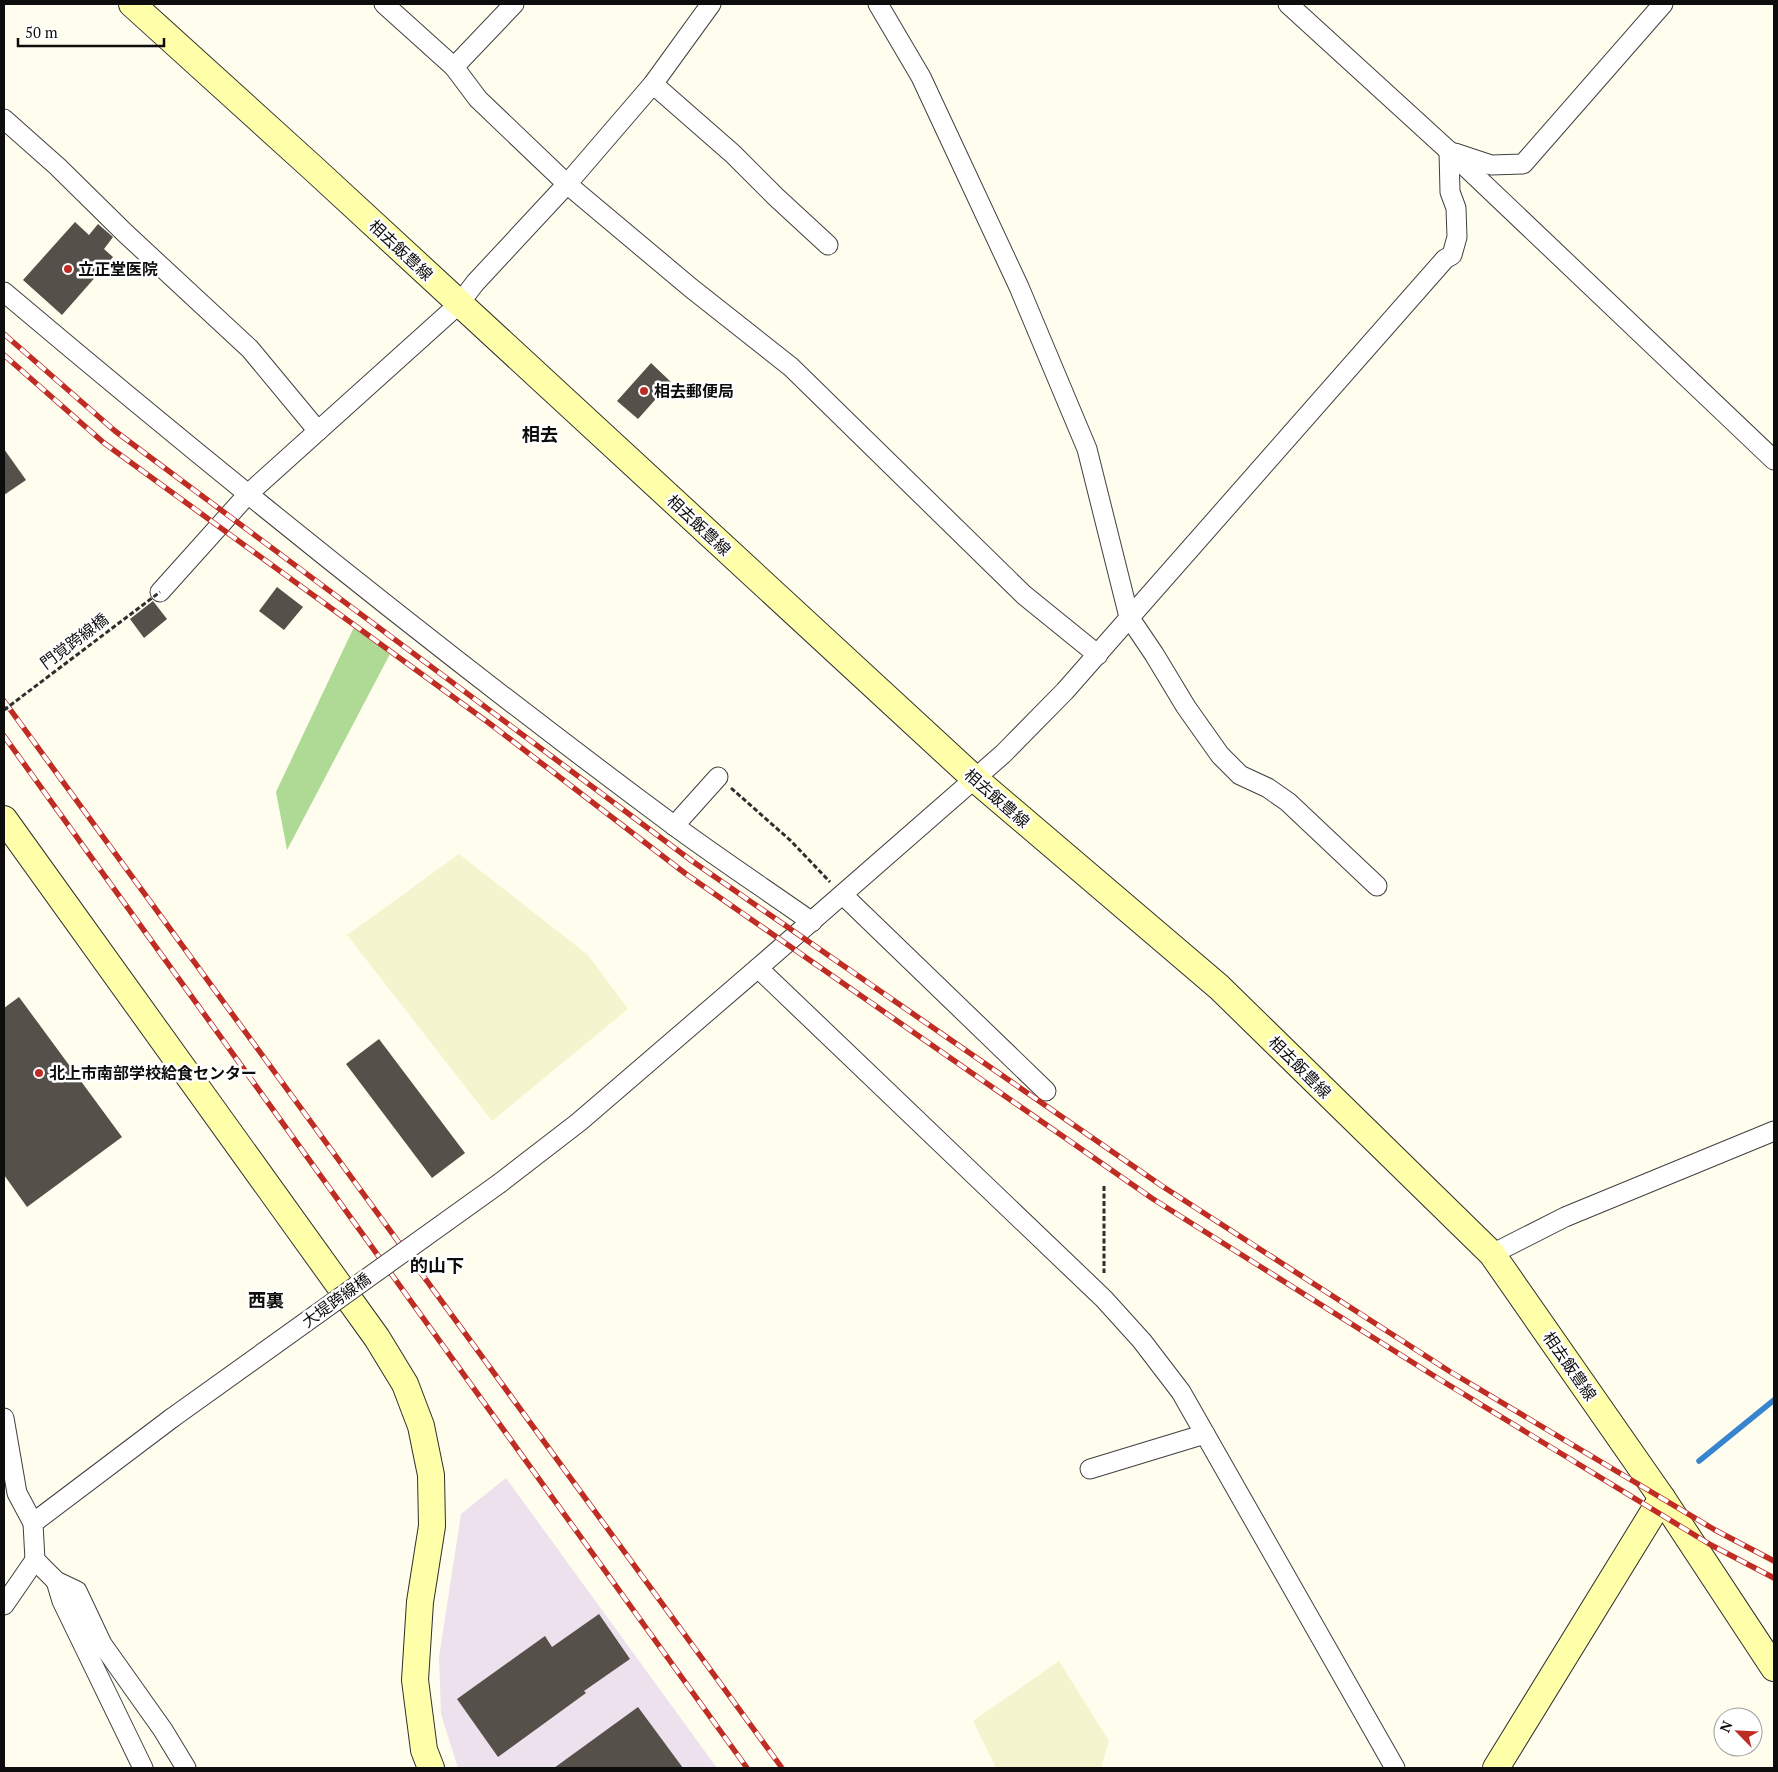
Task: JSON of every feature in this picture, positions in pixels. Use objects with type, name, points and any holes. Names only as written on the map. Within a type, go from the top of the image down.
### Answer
[{"type":"main road","name":"相去飯豊線","points":[[132,4],[314,169],[975,779],[1218,987],[1492,1254],[1662,1498],[1774,1668]]},
{"type":"main road","points":[[4,819],[377,1338],[405,1384],[421,1426],[431,1475],[432,1526],[420,1602],[415,1680],[424,1750],[431,1768]]},
{"type":"main road","points":[[1496,1768],[1662,1498]]},
{"type":"street","points":[[384,4],[454,68],[478,99],[567,184],[691,288],[791,367],[1024,595],[1098,655]]},
{"type":"street","points":[[454,68],[514,4]]},
{"type":"street","points":[[160,592],[248,494],[459,304],[475,283],[567,184],[653,84],[711,4]]},
{"type":"street","points":[[878,4],[922,76],[1019,287],[1087,449],[1129,618],[1154,654],[1186,707],[1220,755],[1240,775],[1268,788],[1288,802],[1377,886]]},
{"type":"street","points":[[1288,4],[1449,151],[1774,460]]},
{"type":"street","points":[[1449,151],[1491,165],[1523,164],[1663,4]]},
{"type":"street","points":[[653,84],[733,154],[828,245]]},
{"type":"street","points":[[4,119],[58,167],[125,233],[250,348],[318,432]]},
{"type":"street","name":"大堤跨線橋","points":[[32,1524],[172,1418],[500,1183],[579,1122],[812,922],[1003,754],[1098,655],[1445,259],[1452,255],[1457,237],[1456,208],[1450,192],[1449,151]]},
{"type":"street","points":[[4,292],[153,418],[425,637],[674,826],[812,922]]},
{"type":"street","points":[[674,826],[718,777]]},
{"type":"street","points":[[843,895],[1046,1091]]},
{"type":"street","points":[[758,968],[1104,1299],[1142,1340],[1181,1392],[1395,1768]]},
{"type":"street","points":[[1492,1254],[1565,1217],[1774,1131]]},
{"type":"street","points":[[4,1418],[18,1493],[32,1524],[35,1560],[4,1605]]},
{"type":"street","points":[[1090,1469],[1205,1434]]},
{"type":"street","points":[[35,1560],[56,1581],[77,1591],[102,1644],[163,1730],[186,1768]]},
{"type":"street","points":[[56,1581],[62,1601],[143,1768]]},
{"type":"path","name":"門覚跨線橋","points":[[4,710],[160,592]]},
{"type":"path","points":[[718,777],[791,840],[843,895]]},
{"type":"path","points":[[1104,1186],[1104,1299]]},
{"type":"shaded area","points":[[506,1478],[717,1768],[458,1768],[441,1714],[439,1657],[461,1514]]},
{"type":"green space","points":[[354,627],[390,654],[287,850],[276,792]]},
{"type":"green space","points":[[459,854],[588,955],[628,1009],[492,1121],[347,935]]},
{"type":"green space","points":[[1059,1661],[1109,1741],[1101,1768],[996,1768],[973,1721]]},
{"type":"building","name":"立正堂医院","points":[[75,222],[89,235],[98,224],[113,237],[104,249],[113,257],[62,315],[23,280]]},
{"type":"building","points":[[651,363],[671,382],[638,419],[617,401]]},
{"type":"building","points":[[4,449],[26,480],[4,495]]},
{"type":"building","points":[[277,587],[303,607],[284,630],[259,611]]},
{"type":"building","points":[[153,601],[167,619],[144,638],[130,619]]},
{"type":"building","name":"北上市南部学校給食センター","points":[[19,997],[122,1137],[27,1207],[4,1175],[4,1008]]},
{"type":"building","points":[[379,1039],[465,1153],[432,1178],[346,1064]]},
{"type":"building","points":[[599,1614],[630,1659],[584,1691],[586,1693],[498,1757],[457,1699],[545,1636],[552,1647]]},
{"type":"building","points":[[638,1707],[683,1768],[554,1768]]},
{"type":"waterway","points":[[1699,1461],[1774,1400]]},
{"type":"railway","points":[[4,334],[115,431],[692,861],[1162,1186],[1449,1371],[1715,1530],[1774,1561]]},
{"type":"railway","points":[[4,355],[104,443],[489,723],[686,874],[1153,1199],[1439,1379],[1711,1545],[1774,1578]]},
{"type":"railway","points":[[4,701],[782,1768]]},
{"type":"railway","points":[[4,736],[747,1768]]},
{"type":"place","name":"立正堂医院","points":[[68,269]]},
{"type":"place","name":"相去郵便局","points":[[644,391]]},
{"type":"place","name":"北上市南部学校給食センター","points":[[39,1073]]},
{"type":"district","name":"相去","points":[[540,435]]},
{"type":"district","name":"的山下","points":[[437,1266]]},
{"type":"district","name":"西裏","points":[[266,1301]]}]
